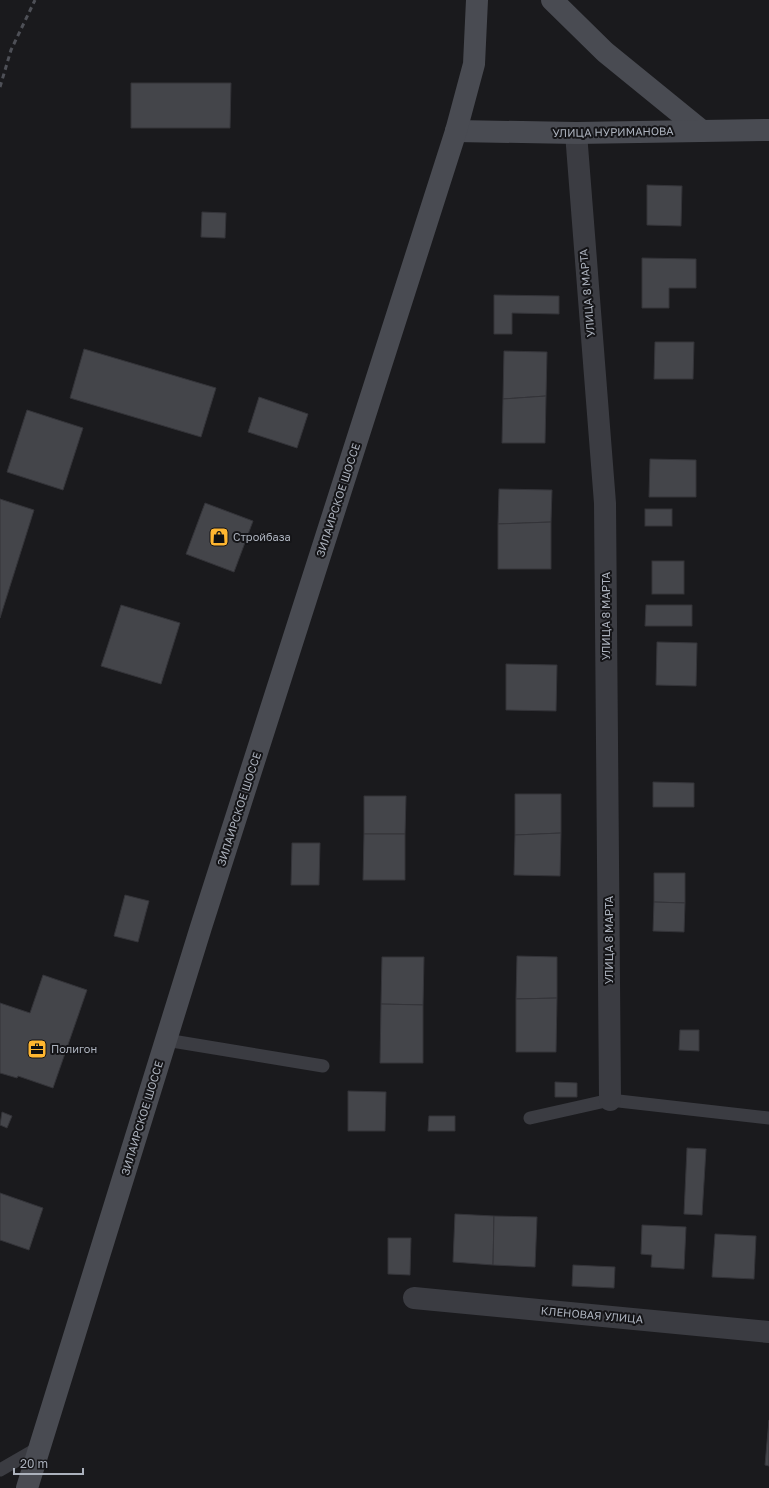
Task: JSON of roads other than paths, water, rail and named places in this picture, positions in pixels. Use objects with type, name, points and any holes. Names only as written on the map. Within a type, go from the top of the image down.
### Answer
[{"type":"main road","name":"ЗИЛАИРСКОЕ ШОССЕ","points":[[27,1488],[166,1040],[456,131],[474,64],[477,0]]},
{"type":"main road","points":[[552,0],[605,52],[702,131]]},
{"type":"main road","name":"УЛИЦА НУРИМАНОВА","points":[[456,131],[576,133],[769,130]]},
{"type":"street","name":"УЛИЦА 8 МАРТА","points":[[576,133],[605,503],[610,1100]]},
{"type":"street","name":"КЛЕНОВАЯ УЛИЦА","points":[[414,1298],[769,1332]]},
{"type":"lane","points":[[166,1040],[323,1066]]},
{"type":"lane","points":[[530,1118],[610,1100],[769,1118]]},
{"type":"lane","points":[[0,1470],[40,1447]]},
{"type":"railway","points":[[0,87],[11,50],[35,0]]},
{"type":"place","name":"Стройбаза","points":[[219,537]]},
{"type":"place","name":"Полигон","points":[[37,1049]]}]
